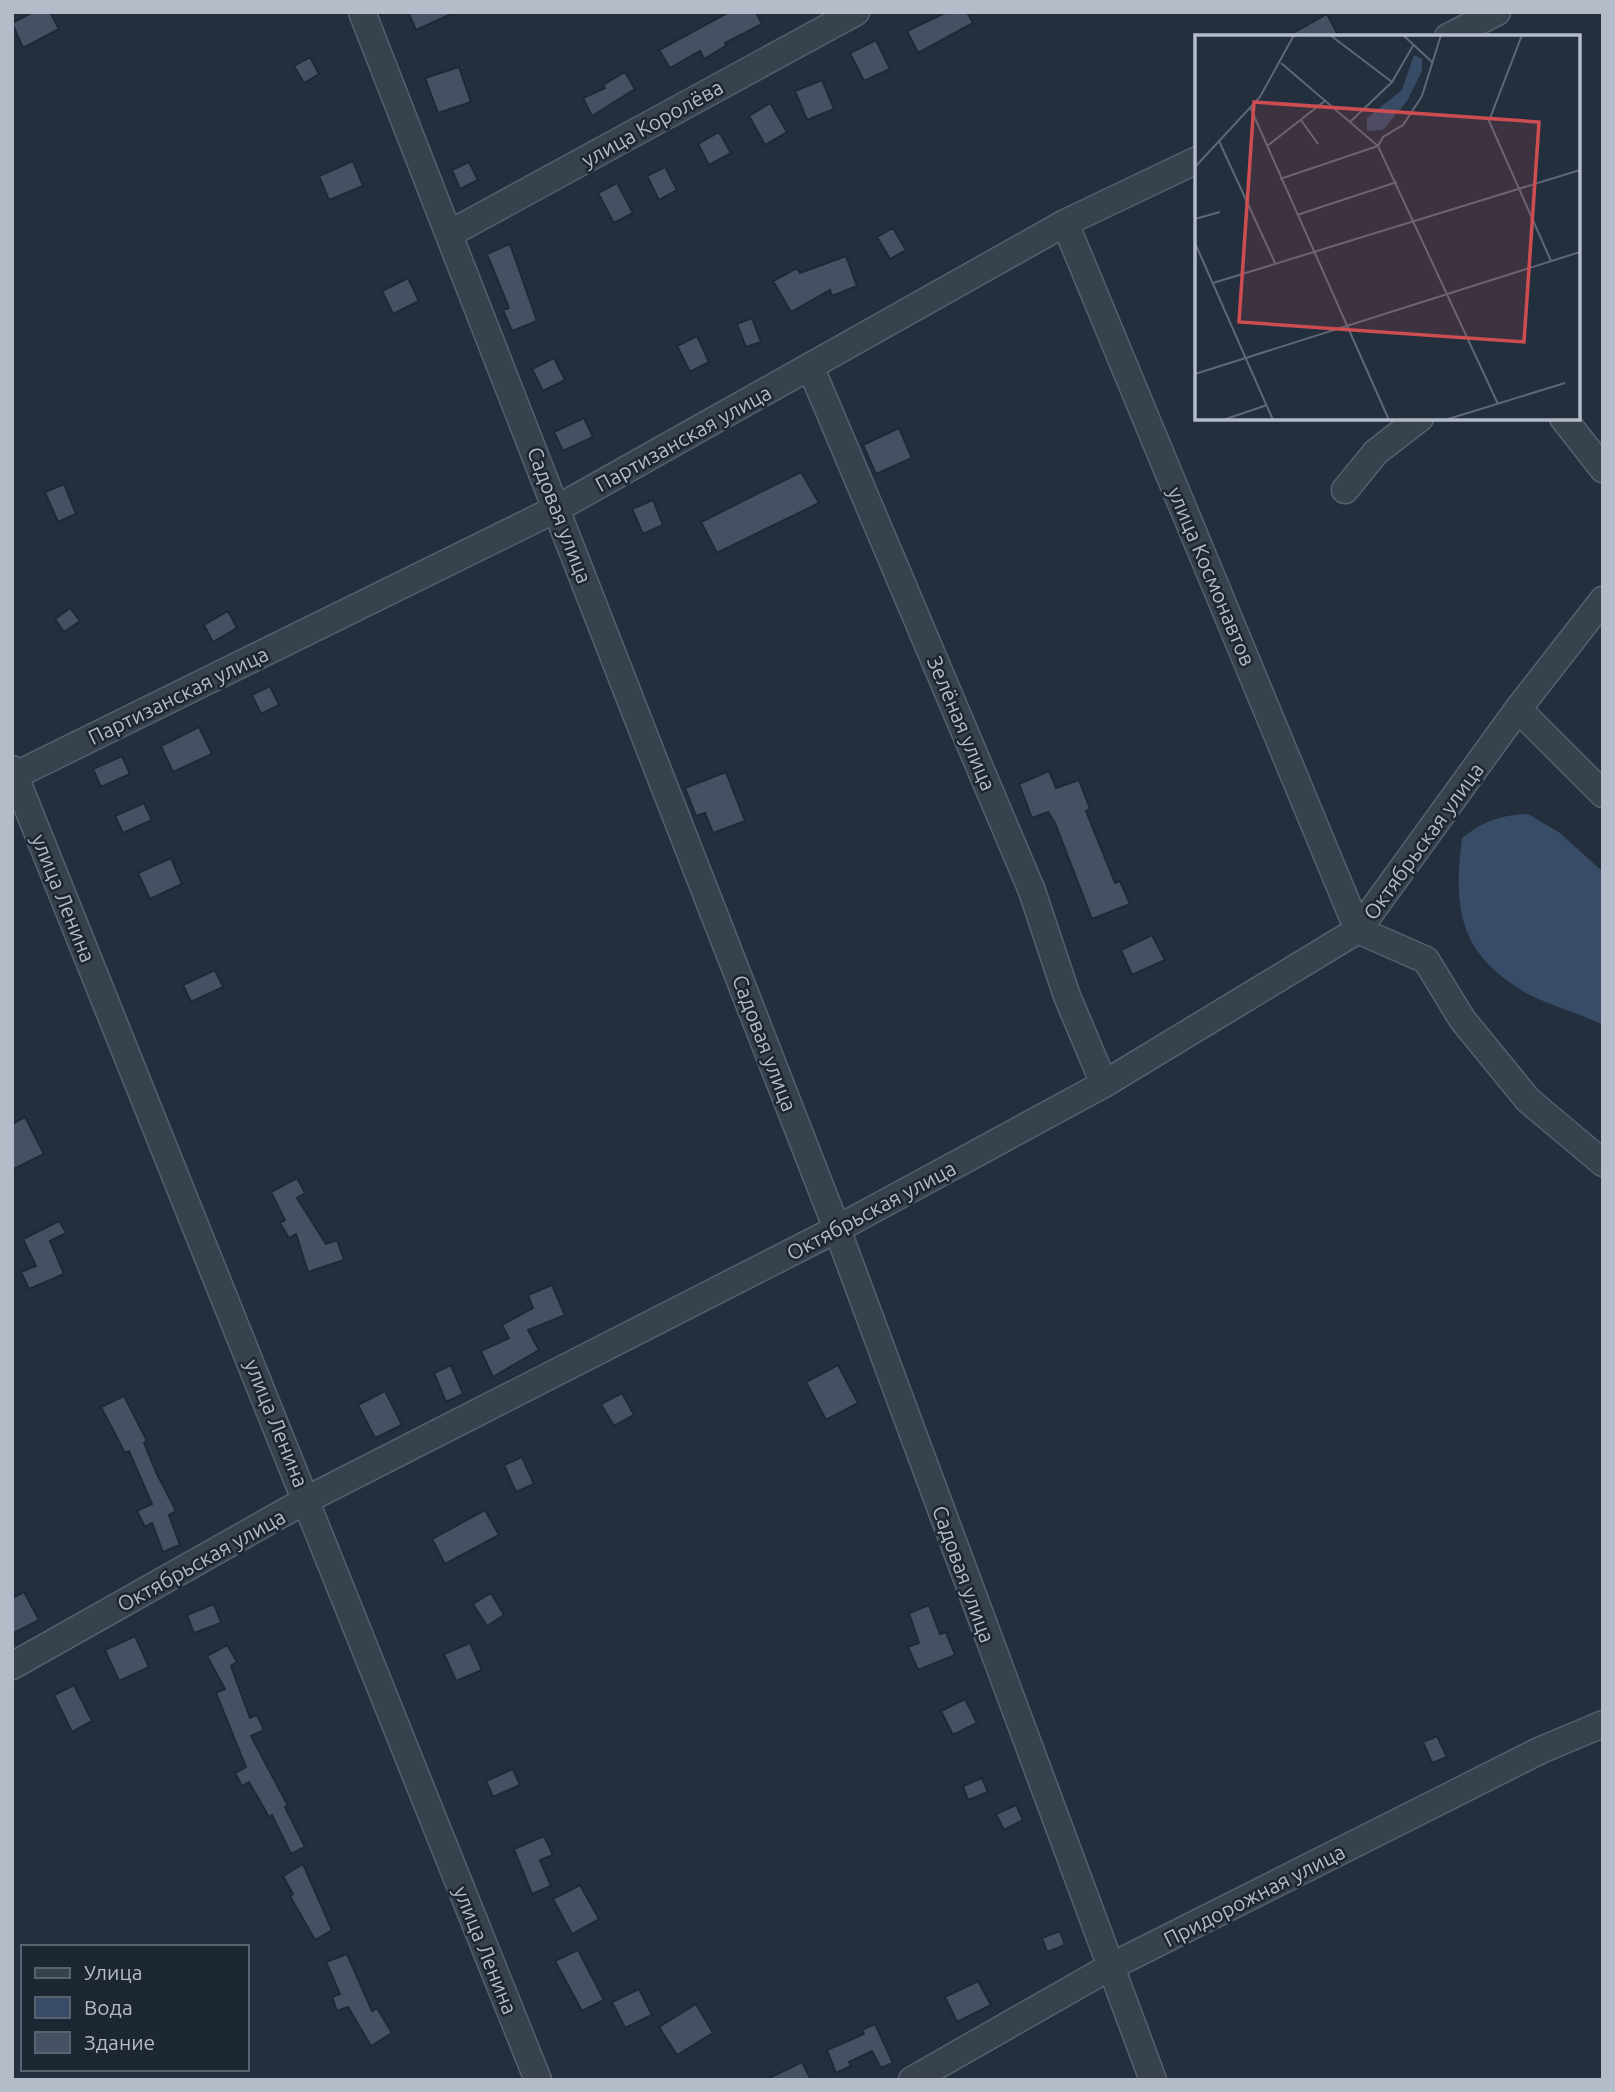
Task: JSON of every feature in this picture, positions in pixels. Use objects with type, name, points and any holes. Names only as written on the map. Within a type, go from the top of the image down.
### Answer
[{"type":"street","name":"Садовая улица","points":[[362,12],[558,508],[837,1229],[1153,2080]]},
{"type":"street","name":"улица Королёва","points":[[449,234],[856,12]]},
{"type":"street","points":[[1452,35],[1497,12]]},
{"type":"street","name":"Партизанская улица","points":[[13,774],[558,508],[1065,223],[1195,161]]},
{"type":"street","name":"улица Космонавтов","points":[[1065,223],[1358,930]]},
{"type":"street","name":"Зелёная улица","points":[[810,366],[1016,854],[1067,996],[1104,1084]]},
{"type":"street","points":[[1345,490],[1376,452],[1417,420]]},
{"type":"street","points":[[1565,420],[1603,469]]},
{"type":"street","name":"Октябрьская улица","points":[[12,1666],[307,1499],[837,1229],[1104,1084],[1358,930],[1518,709],[1603,600]]},
{"type":"street","points":[[1518,709],[1603,794]]},
{"type":"street","name":"улица Ленина","points":[[13,774],[307,1499],[538,2080]]},
{"type":"street","points":[[1358,930],[1426,960],[1462,1019],[1528,1100],[1603,1163]]},
{"type":"street","name":"Придорожная улица","points":[[912,2080],[1110,1968],[1541,1750],[1603,1724]]},
{"type":"water","points":[[1528,814],[1560,833],[1603,872],[1603,1025],[1528,994],[1505,979],[1487,963],[1474,946],[1466,928],[1459,887],[1462,838],[1493,820]]},
{"type":"building","points":[[33,12],[50,12],[59,29],[23,48],[12,23]]},
{"type":"building","points":[[408,12],[456,12],[416,30]]},
{"type":"building","points":[[729,12],[756,12],[762,24],[725,43],[727,45],[704,59],[700,51],[670,68],[659,50]]},
{"type":"building","points":[[947,12],[967,12],[973,23],[918,53],[907,31]]},
{"type":"building","points":[[1327,14],[1338,35],[1290,35]]},
{"type":"building","points":[[876,40],[890,69],[864,81],[850,53]]},
{"type":"building","points":[[310,57],[319,74],[304,83],[294,66]]},
{"type":"building","points":[[459,67],[471,102],[438,113],[425,78]]},
{"type":"building","points":[[625,72],[635,89],[592,116],[583,98],[605,88],[603,85]]},
{"type":"building","points":[[822,80],[834,109],[807,120],[795,91]]},
{"type":"building","points":[[770,103],[787,132],[765,145],[749,116]]},
{"type":"building","points":[[719,132],[731,153],[709,165],[698,144]]},
{"type":"building","points":[[353,161],[363,186],[329,200],[319,176]]},
{"type":"building","points":[[469,162],[478,180],[460,189],[452,170]]},
{"type":"building","points":[[665,167],[677,190],[659,200],[647,176]]},
{"type":"building","points":[[617,183],[633,213],[614,223],[598,193]]},
{"type":"building","points":[[893,228],[906,250],[890,259],[877,237]]},
{"type":"building","points":[[510,244],[537,321],[512,331],[503,310],[509,308],[487,254]]},
{"type":"building","points":[[846,256],[857,286],[832,296],[830,290],[791,312],[773,281],[797,268],[800,273]]},
{"type":"building","points":[[408,278],[419,301],[393,314],[382,291]]},
{"type":"building","points":[[752,318],[761,342],[746,347],[737,324]]},
{"type":"building","points":[[697,336],[709,362],[690,372],[677,346]]},
{"type":"building","points":[[554,358],[565,380],[543,391],[532,369]]},
{"type":"building","points":[[584,418],[593,437],[563,451],[554,432]]},
{"type":"building","points":[[899,428],[912,458],[876,474],[863,445]]},
{"type":"building","points":[[801,472],[819,503],[717,553],[701,522]]},
{"type":"building","points":[[64,484],[76,514],[58,522],[45,492]]},
{"type":"building","points":[[653,500],[663,525],[643,534],[632,509]]},
{"type":"building","points":[[70,608],[80,621],[64,632],[55,619]]},
{"type":"building","points":[[228,611],[237,628],[213,642],[204,625]]},
{"type":"building","points":[[270,686],[279,705],[261,714],[252,695]]},
{"type":"building","points":[[199,727],[212,754],[173,772],[161,746]]},
{"type":"building","points":[[122,756],[130,774],[101,787],[93,769]]},
{"type":"building","points":[[1049,771],[1056,788],[1079,780],[1090,809],[1086,811],[1115,883],[1120,881],[1130,904],[1092,919],[1055,823],[1048,812],[1032,818],[1019,784]]},
{"type":"building","points":[[726,772],[745,821],[713,833],[705,813],[696,816],[685,788]]},
{"type":"building","points":[[144,803],[152,820],[123,833],[115,816]]},
{"type":"building","points":[[171,858],[182,884],[150,899],[138,873]]},
{"type":"building","points":[[1152,935],[1165,960],[1132,975],[1121,950]]},
{"type":"building","points":[[215,970],[223,987],[191,1002],[183,985]]},
{"type":"building","points":[[25,1117],[44,1154],[12,1170],[12,1124]]},
{"type":"building","points":[[297,1178],[305,1193],[297,1198],[326,1244],[337,1240],[344,1260],[308,1272],[296,1234],[289,1238],[280,1223],[285,1220],[271,1192]]},
{"type":"building","points":[[59,1221],[66,1233],[50,1241],[64,1274],[29,1289],[21,1272],[36,1266],[23,1239]]},
{"type":"building","points":[[552,1285],[565,1315],[528,1330],[539,1350],[493,1377],[481,1351],[509,1338],[502,1325],[533,1308],[528,1295]]},
{"type":"building","points":[[451,1365],[463,1394],[446,1402],[434,1373]]},
{"type":"building","points":[[838,1365],[858,1403],[826,1420],[806,1382]]},
{"type":"building","points":[[385,1391],[402,1425],[375,1438],[358,1405]]},
{"type":"building","points":[[622,1393],[634,1415],[614,1426],[601,1404]]},
{"type":"building","points":[[124,1396],[147,1441],[144,1443],[156,1472],[176,1511],[169,1515],[180,1545],[163,1552],[152,1523],[145,1527],[137,1511],[152,1504],[129,1451],[125,1453],[101,1407]]},
{"type":"building","points":[[522,1457],[534,1484],[516,1492],[504,1465]]},
{"type":"building","points":[[485,1510],[499,1535],[445,1564],[432,1539]]},
{"type":"building","points":[[24,1592],[39,1620],[12,1634],[12,1598]]},
{"type":"building","points":[[491,1593],[504,1615],[487,1626],[473,1604]]},
{"type":"building","points":[[214,1604],[221,1623],[194,1633],[187,1615]]},
{"type":"building","points":[[929,1605],[940,1634],[946,1632],[955,1655],[918,1670],[908,1647],[919,1643],[909,1613]]},
{"type":"building","points":[[135,1636],[149,1667],[119,1681],[105,1650]]},
{"type":"building","points":[[470,1643],[482,1670],[456,1681],[444,1654]]},
{"type":"building","points":[[227,1645],[237,1662],[231,1666],[250,1718],[257,1715],[264,1730],[251,1736],[288,1806],[285,1807],[305,1847],[291,1854],[272,1815],[269,1817],[249,1782],[242,1786],[235,1773],[246,1767],[216,1693],[225,1689],[207,1656]]},
{"type":"building","points":[[74,1685],[92,1721],[72,1732],[54,1695]]},
{"type":"building","points":[[965,1699],[977,1723],[953,1735],[941,1711]]},
{"type":"building","points":[[1437,1736],[1447,1757],[1432,1763],[1423,1742]]},
{"type":"building","points":[[513,1769],[520,1785],[493,1797],[486,1781]]},
{"type":"building","points":[[982,1778],[988,1792],[968,1800],[963,1786]]},
{"type":"building","points":[[1016,1805],[1023,1820],[1004,1830],[996,1814]]},
{"type":"building","points":[[544,1836],[553,1855],[540,1860],[551,1886],[532,1894],[514,1849]]},
{"type":"building","points":[[303,1864],[332,1930],[315,1940],[290,1896],[293,1894],[283,1876]]},
{"type":"building","points":[[580,1885],[599,1919],[572,1934],[553,1899]]},
{"type":"building","points":[[1060,1931],[1065,1945],[1047,1952],[1042,1938]]},
{"type":"building","points":[[578,1950],[604,2000],[582,2011],[555,1961]]},
{"type":"building","points":[[347,1954],[372,2011],[377,2008],[392,2033],[371,2046],[348,2007],[337,2011],[332,1997],[340,1994],[326,1962]]},
{"type":"building","points":[[978,1981],[991,2005],[957,2022],[945,1997]]},
{"type":"building","points":[[639,1989],[652,2015],[625,2028],[612,2002]]},
{"type":"building","points":[[696,2004],[713,2033],[677,2055],[659,2027]]},
{"type":"building","points":[[875,2024],[893,2063],[881,2068],[872,2051],[849,2062],[851,2066],[836,2073],[827,2050],[864,2034],[862,2030]]},
{"type":"building","points":[[802,2062],[811,2080],[765,2080]]}]
